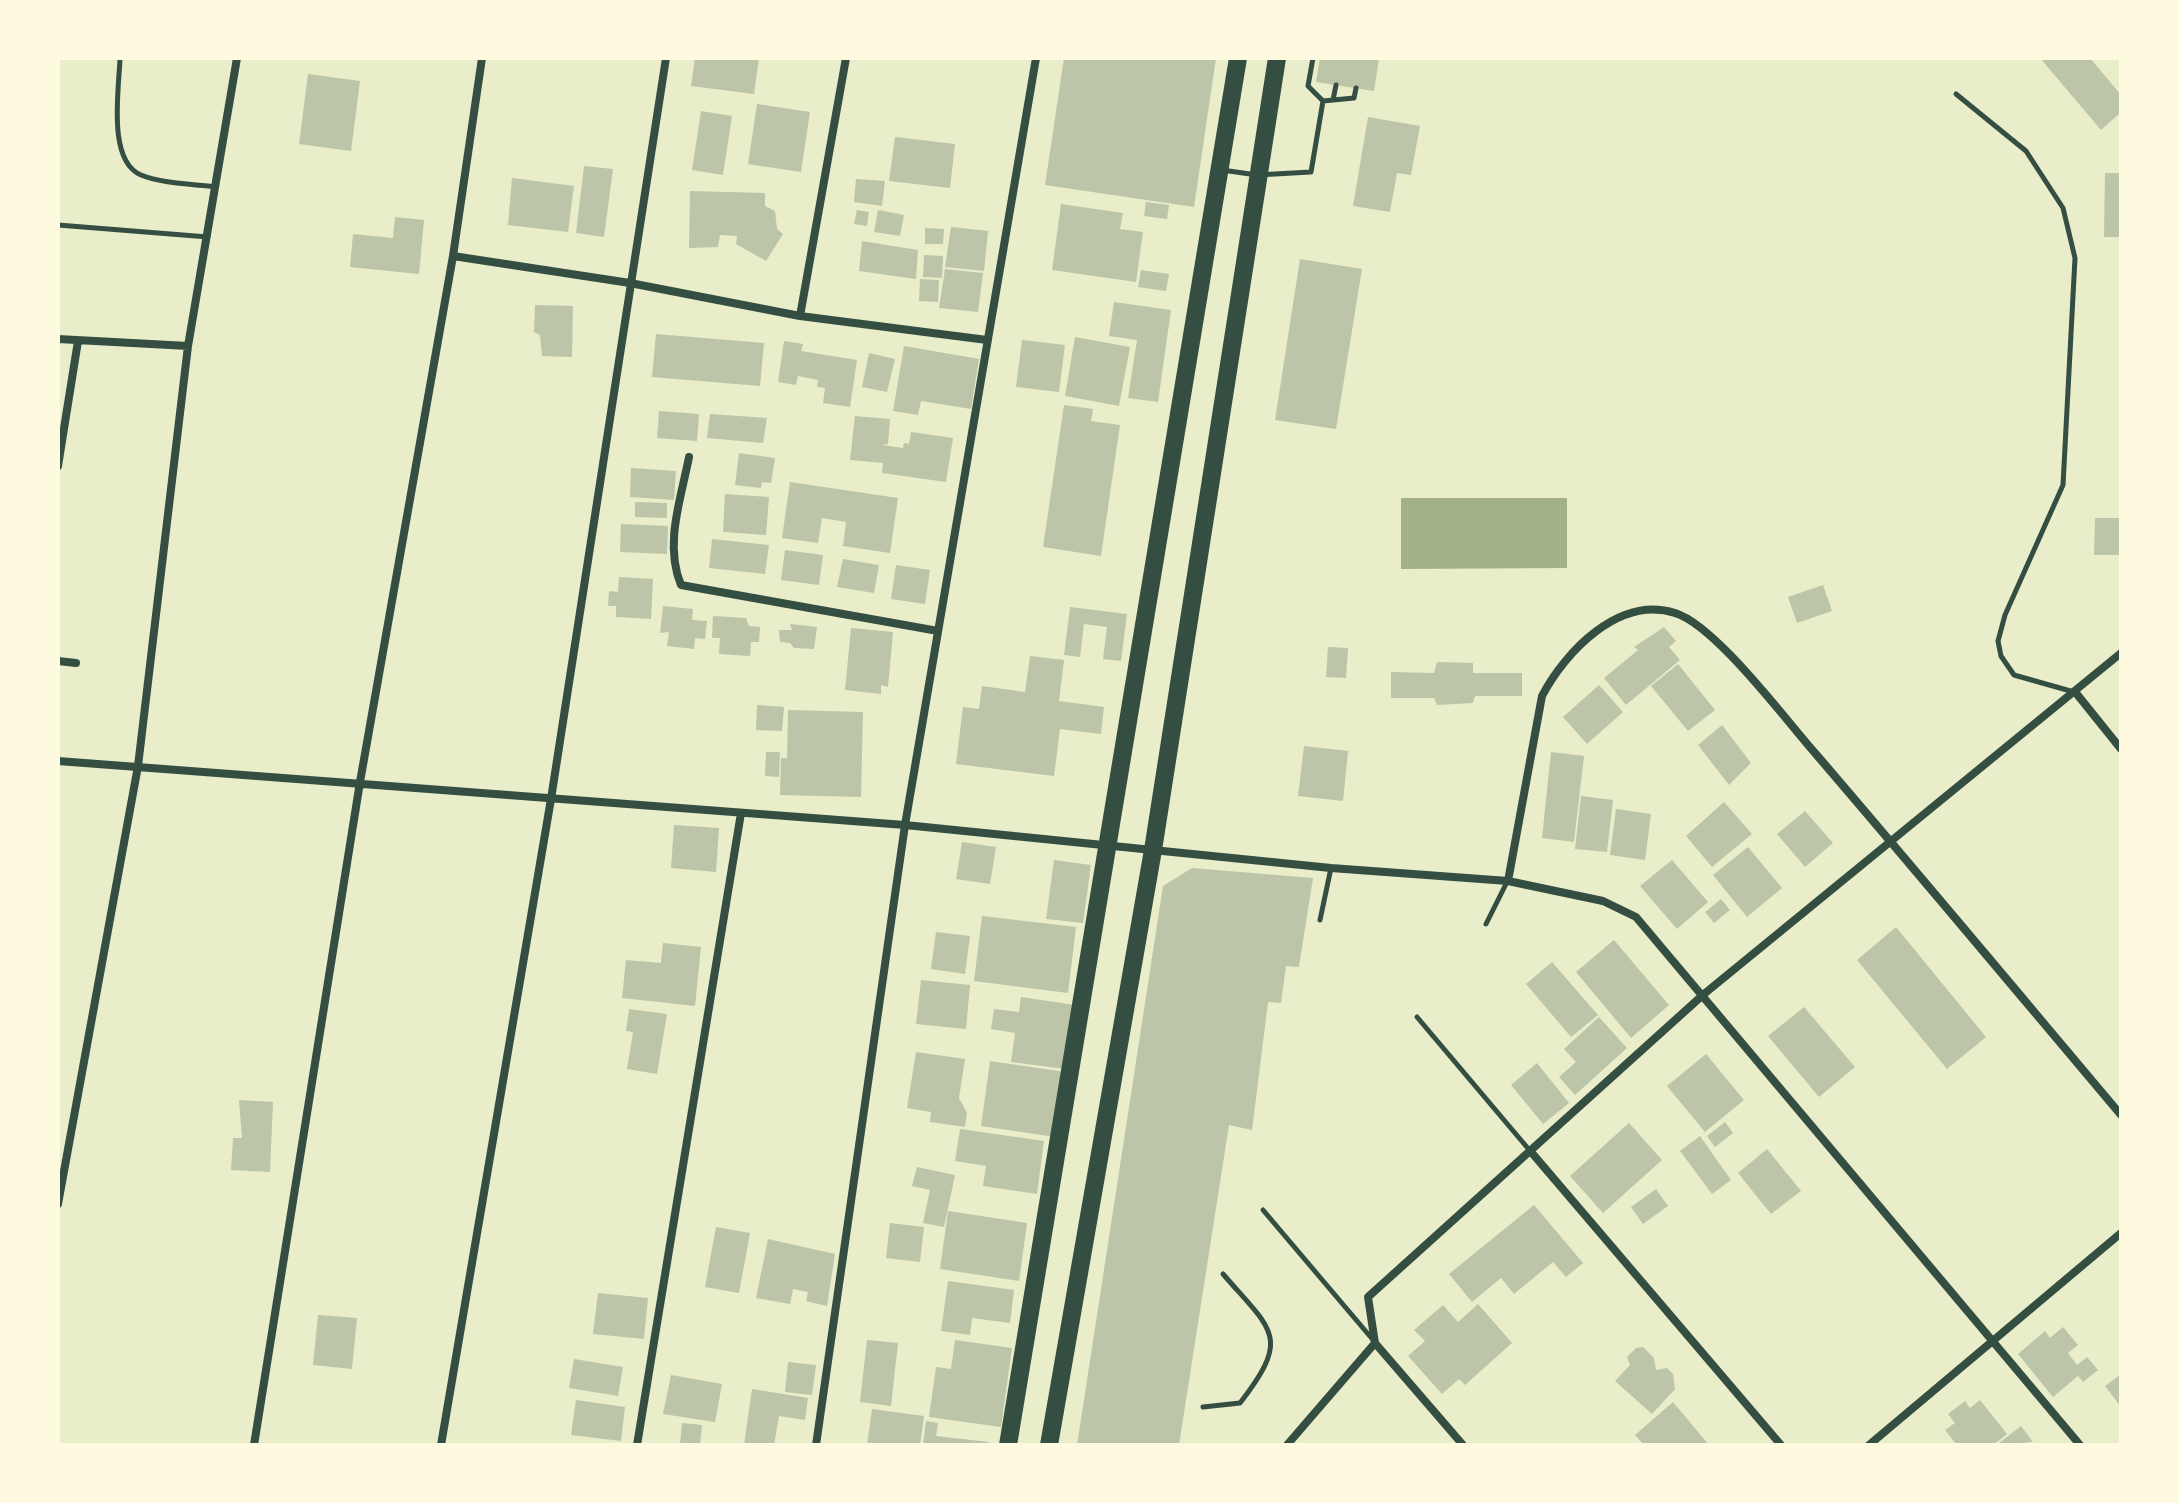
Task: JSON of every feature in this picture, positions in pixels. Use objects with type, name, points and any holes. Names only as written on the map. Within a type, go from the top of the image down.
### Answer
[{"type":"main road","points":[[1008,1445],[1105,843],[1222,170],[1238,58]]},
{"type":"main road","points":[[1049,1445],[1153,850],[1277,58]]},
{"type":"street","points":[[58,1204],[138,766],[188,346],[237,58]]},
{"type":"street","points":[[254,1445],[360,782],[453,256],[482,58]]},
{"type":"street","points":[[441,1445],[551,799],[666,58]]},
{"type":"street","points":[[800,316],[846,58]]},
{"type":"street","points":[[816,1445],[905,825],[1036,58]]},
{"type":"street","points":[[453,256],[630,283],[800,316],[987,340]]},
{"type":"street","points":[[58,339],[188,346]]},
{"type":"street","points":[[58,466],[78,341]]},
{"type":"street","points":[[689,457],[674,533],[673,562],[681,585],[938,631]]},
{"type":"street","points":[[1508,881],[1542,696],[1554,673],[1599,630],[1622,614],[1643,610],[1674,612],[1700,627],[1764,694],[2121,1115]]},
{"type":"street","points":[[1463,1445],[1375,1343],[1368,1297],[1532,1153],[1704,994],[2076,693],[2121,653]]},
{"type":"street","points":[[58,661],[76,663]]},
{"type":"street","points":[[2076,693],[2121,749]]},
{"type":"street","points":[[58,761],[360,782],[1105,843],[1331,868],[1508,881],[1603,901],[1636,917],[1704,994],[2080,1445]]},
{"type":"street","points":[[637,1445],[741,813]]},
{"type":"street","points":[[1532,1153],[1781,1445]]},
{"type":"street","points":[[1869,1445],[2121,1233]]},
{"type":"street","points":[[1287,1445],[1375,1343]]},
{"type":"lane","points":[[120,58],[118,145],[125,162],[144,177],[217,188]]},
{"type":"lane","points":[[1313,58],[1308,86],[1323,101]]},
{"type":"lane","points":[[1333,100],[1336,85]]},
{"type":"lane","points":[[1323,101],[1354,98],[1356,88]]},
{"type":"lane","points":[[1956,94],[2026,151],[2063,208],[2075,258],[2063,485],[2005,615],[1998,641],[2001,656],[2014,675],[2076,693]]},
{"type":"lane","points":[[1222,170],[1257,175],[1311,172],[1323,101]]},
{"type":"lane","points":[[58,225],[208,237]]},
{"type":"lane","points":[[1320,920],[1331,868]]},
{"type":"lane","points":[[1486,924],[1508,881]]},
{"type":"lane","points":[[1417,1017],[1532,1153]]},
{"type":"lane","points":[[1263,1210],[1375,1343]]},
{"type":"lane","points":[[1203,1407],[1228,1407],[1240,1403],[1267,1365],[1273,1340],[1269,1328],[1223,1274]]},
{"type":"shaded area","points":[[1401,498],[1567,498],[1567,568],[1401,569]]},
{"type":"building","points":[[695,58],[759,58],[754,94],[691,86]]},
{"type":"building","points":[[1064,58],[1216,58],[1194,207],[1045,185]]},
{"type":"building","points":[[1320,58],[1379,58],[1374,91],[1316,82]]},
{"type":"building","points":[[2040,58],[2090,58],[2121,95],[2121,112],[2101,130]]},
{"type":"building","points":[[308,74],[360,81],[351,151],[299,144]]},
{"type":"building","points":[[757,104],[810,112],[801,172],[748,164]]},
{"type":"building","points":[[701,111],[732,116],[723,175],[692,170]]},
{"type":"building","points":[[1368,117],[1420,126],[1411,175],[1397,173],[1390,212],[1353,206]]},
{"type":"building","points":[[895,137],[955,144],[950,188],[889,181]]},
{"type":"building","points":[[584,166],[613,169],[604,237],[576,233]]},
{"type":"building","points":[[2105,173],[2121,173],[2121,237],[2104,237]]},
{"type":"building","points":[[512,178],[574,186],[568,232],[508,225]]},
{"type":"building","points":[[856,179],[885,181],[882,206],[854,202]]},
{"type":"building","points":[[690,191],[765,193],[765,206],[775,211],[777,229],[783,234],[766,261],[736,244],[737,236],[720,235],[718,247],[689,248]]},
{"type":"building","points":[[1146,202],[1169,205],[1167,219],[1144,216]]},
{"type":"building","points":[[1061,204],[1123,213],[1120,229],[1143,232],[1136,282],[1052,270]]},
{"type":"building","points":[[857,210],[869,212],[867,226],[854,224]]},
{"type":"building","points":[[878,210],[904,215],[900,236],[874,232]]},
{"type":"building","points":[[395,217],[424,220],[419,274],[350,267],[353,234],[393,238]]},
{"type":"building","points":[[951,227],[988,231],[984,271],[945,267]]},
{"type":"building","points":[[925,228],[944,229],[943,244],[925,244]]},
{"type":"building","points":[[862,241],[918,250],[916,279],[859,271]]},
{"type":"building","points":[[924,255],[943,256],[942,278],[923,277]]},
{"type":"building","points":[[1300,259],[1362,269],[1336,429],[1275,420]]},
{"type":"building","points":[[945,269],[983,273],[978,312],[939,308]]},
{"type":"building","points":[[1141,270],[1169,274],[1166,291],[1138,287]]},
{"type":"building","points":[[920,279],[939,280],[938,302],[919,301]]},
{"type":"building","points":[[1114,302],[1171,310],[1158,402],[1128,398],[1137,340],[1109,336]]},
{"type":"building","points":[[535,305],[573,306],[572,357],[542,356],[540,335],[534,332]]},
{"type":"building","points":[[656,334],[764,343],[760,386],[652,377]]},
{"type":"building","points":[[1075,337],[1130,347],[1119,406],[1065,396]]},
{"type":"building","points":[[1022,340],[1065,345],[1059,392],[1016,387]]},
{"type":"building","points":[[784,341],[803,344],[801,351],[857,360],[850,407],[823,403],[825,388],[817,387],[818,380],[798,376],[796,385],[778,382]]},
{"type":"building","points":[[904,346],[979,359],[971,409],[921,401],[918,415],[893,411]]},
{"type":"building","points":[[869,353],[895,359],[887,392],[862,387]]},
{"type":"building","points":[[1064,405],[1093,409],[1091,421],[1120,425],[1101,556],[1043,547]]},
{"type":"building","points":[[659,411],[699,414],[697,441],[657,438]]},
{"type":"building","points":[[710,414],[767,418],[763,443],[707,438]]},
{"type":"building","points":[[855,416],[890,419],[888,444],[882,445],[903,448],[904,443],[909,444],[911,432],[953,438],[946,482],[882,473],[883,463],[850,460]]},
{"type":"building","points":[[739,453],[775,458],[771,483],[762,482],[761,488],[735,485]]},
{"type":"building","points":[[631,468],[676,471],[674,500],[630,497]]},
{"type":"building","points":[[790,482],[898,498],[890,553],[843,546],[846,522],[822,518],[818,543],[782,538]]},
{"type":"building","points":[[725,494],[769,497],[766,535],[723,532]]},
{"type":"building","points":[[635,502],[667,503],[667,518],[635,517]]},
{"type":"building","points":[[2095,518],[2121,518],[2121,555],[2094,555]]},
{"type":"building","points":[[621,524],[668,526],[667,554],[620,552]]},
{"type":"building","points":[[712,539],[769,545],[765,574],[709,568]]},
{"type":"building","points":[[785,550],[823,555],[819,585],[781,580]]},
{"type":"building","points":[[843,559],[879,565],[874,593],[837,587]]},
{"type":"building","points":[[896,565],[930,570],[925,604],[891,599]]},
{"type":"building","points":[[619,577],[653,579],[651,619],[616,617],[616,606],[608,606],[609,591],[618,592]]},
{"type":"building","points":[[1823,585],[1832,611],[1797,623],[1788,597]]},
{"type":"building","points":[[663,606],[693,609],[692,620],[707,621],[705,639],[695,638],[694,649],[667,646],[669,632],[660,633]]},
{"type":"building","points":[[1070,607],[1127,614],[1121,661],[1103,659],[1107,627],[1084,624],[1080,657],[1064,655]]},
{"type":"building","points":[[713,616],[746,618],[749,626],[760,627],[759,642],[751,642],[750,656],[719,654],[720,638],[712,638]]},
{"type":"building","points":[[790,624],[817,627],[814,649],[794,648],[790,643],[780,642],[779,630],[792,630]]},
{"type":"building","points":[[1664,627],[1676,641],[1669,647],[1680,660],[1626,705],[1604,678],[1638,650],[1634,647]]},
{"type":"building","points":[[851,628],[893,632],[888,687],[881,685],[881,694],[845,690]]},
{"type":"building","points":[[1328,647],[1348,648],[1346,678],[1326,677]]},
{"type":"building","points":[[1030,656],[1064,660],[1059,701],[1104,707],[1101,734],[1060,729],[1054,776],[956,764],[963,707],[979,709],[982,686],[1025,692]]},
{"type":"building","points":[[1437,662],[1473,663],[1473,673],[1522,673],[1522,696],[1475,696],[1473,703],[1437,705],[1434,698],[1391,698],[1391,672],[1434,673]]},
{"type":"building","points":[[1678,664],[1715,710],[1688,731],[1651,686]]},
{"type":"building","points":[[1599,685],[1623,712],[1587,744],[1563,717]]},
{"type":"building","points":[[757,705],[784,707],[782,731],[756,730]]},
{"type":"building","points":[[788,710],[863,712],[861,797],[780,795],[781,758],[787,758]]},
{"type":"building","points":[[1722,725],[1751,763],[1729,785],[1698,745]]},
{"type":"building","points":[[1304,746],[1348,751],[1343,801],[1298,796]]},
{"type":"building","points":[[766,752],[780,752],[779,777],[765,776]]},
{"type":"building","points":[[1551,752],[1584,756],[1574,842],[1542,838]]},
{"type":"building","points":[[1581,796],[1613,800],[1607,852],[1575,849]]},
{"type":"building","points":[[1724,802],[1752,834],[1712,867],[1686,836]]},
{"type":"building","points":[[1616,809],[1651,814],[1645,860],[1610,855]]},
{"type":"building","points":[[1805,811],[1833,843],[1805,867],[1777,834]]},
{"type":"building","points":[[674,825],[719,828],[716,872],[671,868]]},
{"type":"building","points":[[962,842],[996,847],[990,884],[956,879]]},
{"type":"building","points":[[1748,847],[1782,888],[1747,917],[1713,875]]},
{"type":"building","points":[[1054,860],[1091,865],[1083,923],[1046,919]]},
{"type":"building","points":[[1672,860],[1708,902],[1677,929],[1640,886]]},
{"type":"building","points":[[1192,868],[1313,878],[1299,967],[1286,966],[1281,1003],[1268,1002],[1252,1130],[1229,1125],[1179,1445],[1077,1445],[1163,886]]},
{"type":"building","points":[[1721,899],[1730,910],[1714,923],[1705,912]]},
{"type":"building","points":[[982,916],[1076,927],[1068,993],[974,981]]},
{"type":"building","points":[[1896,927],[1986,1037],[1947,1069],[1857,960]]},
{"type":"building","points":[[936,932],[970,936],[965,974],[931,969]]},
{"type":"building","points":[[1614,940],[1669,1005],[1631,1038],[1576,972]]},
{"type":"building","points":[[663,943],[701,947],[695,1006],[622,998],[626,960],[661,963]]},
{"type":"building","points":[[1552,962],[1598,1015],[1571,1037],[1526,984]]},
{"type":"building","points":[[921,980],[970,985],[966,1029],[916,1024]]},
{"type":"building","points":[[1021,997],[1075,1005],[1065,1069],[1011,1062],[1015,1033],[991,1029],[994,1009],[1019,1012]]},
{"type":"building","points":[[1804,1007],[1855,1067],[1819,1097],[1768,1036]]},
{"type":"building","points":[[629,1009],[667,1014],[657,1074],[627,1069],[633,1032],[626,1031]]},
{"type":"building","points":[[1599,1017],[1627,1048],[1575,1095],[1559,1077],[1576,1062],[1564,1049]]},
{"type":"building","points":[[916,1052],[965,1059],[959,1098],[967,1113],[965,1127],[930,1122],[931,1112],[907,1108]]},
{"type":"building","points":[[1706,1054],[1744,1100],[1705,1132],[1667,1086]]},
{"type":"building","points":[[990,1061],[1065,1072],[1055,1137],[981,1126]]},
{"type":"building","points":[[1537,1063],[1569,1103],[1543,1124],[1511,1085]]},
{"type":"building","points":[[239,1100],[273,1102],[270,1172],[231,1170],[233,1138],[242,1138]]},
{"type":"building","points":[[1725,1122],[1733,1133],[1715,1147],[1707,1136]]},
{"type":"building","points":[[1629,1123],[1662,1160],[1603,1213],[1570,1176]]},
{"type":"building","points":[[960,1129],[1044,1141],[1037,1194],[983,1186],[986,1166],[955,1161]]},
{"type":"building","points":[[1700,1136],[1731,1180],[1712,1194],[1680,1151]]},
{"type":"building","points":[[1767,1149],[1801,1191],[1771,1214],[1738,1173]]},
{"type":"building","points":[[917,1167],[955,1175],[944,1227],[923,1223],[930,1190],[912,1186]]},
{"type":"building","points":[[1656,1189],[1668,1206],[1643,1224],[1631,1207]]},
{"type":"building","points":[[1534,1205],[1583,1263],[1566,1277],[1553,1262],[1514,1294],[1501,1278],[1472,1302],[1449,1274]]},
{"type":"building","points":[[948,1211],[1027,1223],[1019,1281],[940,1269]]},
{"type":"building","points":[[890,1223],[924,1227],[920,1262],[886,1258]]},
{"type":"building","points":[[716,1227],[750,1233],[739,1293],[705,1287]]},
{"type":"building","points":[[768,1239],[835,1254],[827,1306],[806,1301],[808,1292],[793,1289],[790,1304],[756,1298]]},
{"type":"building","points":[[948,1281],[1014,1290],[1010,1323],[972,1318],[970,1335],[941,1331]]},
{"type":"building","points":[[598,1293],[648,1298],[644,1339],[593,1334]]},
{"type":"building","points":[[1478,1304],[1512,1343],[1465,1385],[1459,1379],[1442,1394],[1408,1356],[1425,1341],[1414,1330],[1443,1305],[1458,1322]]},
{"type":"building","points":[[318,1315],[357,1318],[352,1369],[313,1365]]},
{"type":"building","points":[[2063,1327],[2078,1345],[2068,1353],[2077,1365],[2087,1357],[2098,1370],[2083,1382],[2078,1376],[2053,1397],[2018,1354],[2045,1331],[2050,1338]]},
{"type":"building","points":[[867,1340],[898,1343],[891,1406],[860,1402]]},
{"type":"building","points":[[955,1340],[1012,1348],[1001,1427],[929,1417],[936,1367],[951,1369]]},
{"type":"building","points":[[1643,1347],[1654,1358],[1656,1370],[1667,1368],[1673,1374],[1675,1389],[1652,1414],[1615,1381],[1630,1365],[1627,1357],[1636,1348]]},
{"type":"building","points":[[574,1359],[623,1367],[618,1396],[569,1388]]},
{"type":"building","points":[[788,1362],[816,1365],[812,1395],[785,1392]]},
{"type":"building","points":[[2121,1374],[2121,1407],[2105,1386]]},
{"type":"building","points":[[671,1375],[722,1384],[715,1422],[663,1414]]},
{"type":"building","points":[[752,1389],[808,1398],[805,1420],[779,1416],[774,1445],[744,1445]]},
{"type":"building","points":[[576,1400],[625,1407],[621,1441],[571,1435]]},
{"type":"building","points":[[1980,1400],[2007,1434],[1993,1445],[1957,1445],[1945,1430],[1955,1423],[1948,1414],[1965,1401],[1970,1408]]},
{"type":"building","points":[[1673,1402],[1709,1445],[1644,1445],[1635,1435]]},
{"type":"building","points":[[872,1409],[924,1416],[920,1445],[867,1445]]},
{"type":"building","points":[[926,1421],[938,1423],[936,1436],[989,1442],[989,1445],[923,1445]]},
{"type":"building","points":[[682,1423],[702,1425],[700,1445],[680,1444]]},
{"type":"building","points":[[2021,1426],[2033,1442],[1999,1443]]}]
